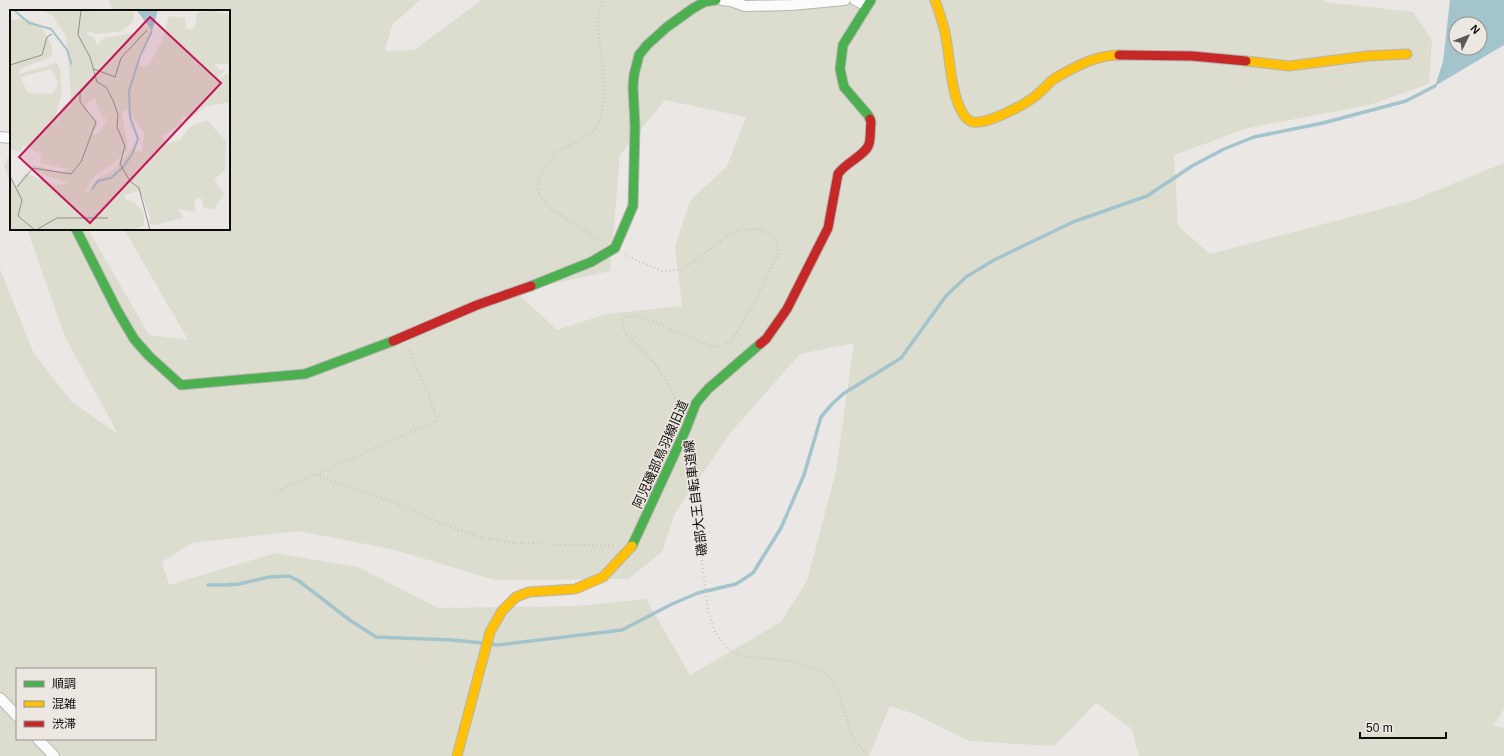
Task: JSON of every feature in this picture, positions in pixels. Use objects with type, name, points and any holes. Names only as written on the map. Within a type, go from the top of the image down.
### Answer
[{"type":"street","points":[[77,230],[117,310],[134,339],[149,356],[181,385],[305,374],[404,337],[477,305],[592,262],[615,248],[633,206],[635,126],[633,87],[634,75],[639,55],[647,45],[667,27],[692,9],[704,2],[716,0]]},
{"type":"street","points":[[722,0],[731,1],[745,6],[791,5],[845,0]]},
{"type":"street","points":[[855,0],[869,3]]},
{"type":"street","points":[[935,0],[946,36],[953,85],[961,111],[966,118],[972,122],[987,120],[1013,110],[1035,97],[1056,78],[1068,71],[1090,60],[1108,55],[1192,56],[1290,66],[1368,56],[1407,54]]},
{"type":"street","name":"阿児磯部鳥羽線旧道","points":[[457,756],[490,632],[502,612],[516,597],[529,592],[575,589],[603,577],[632,546],[686,429],[696,403],[708,389],[766,339],[787,309],[828,228],[838,174],[842,168],[865,151],[869,145],[871,122],[868,115],[844,87],[840,69],[843,45],[869,3]]},
{"type":"street","points":[[0,137],[10,138]]},
{"type":"street","points":[[0,698],[16,715]]},
{"type":"street","points":[[39,740],[54,756]]},
{"type":"path","name":"磯部大王自転車道線","points":[[604,0],[599,13],[604,93],[602,113],[598,124],[593,131],[584,138],[561,149],[552,157],[540,175],[537,183],[538,192],[546,204],[556,213],[615,248],[636,260],[662,271],[680,270],[727,236],[737,231],[759,229],[774,237],[778,245],[778,254],[753,305],[732,340],[726,344],[713,347],[636,316],[625,317],[622,322],[624,331],[645,353],[667,381],[674,393],[686,429]]},
{"type":"path","points":[[276,492],[438,420],[404,337]]},
{"type":"path","name":"磯部大王自転車道線","points":[[689,451],[708,611],[715,632],[726,647],[740,656],[792,661],[825,673],[834,683],[840,697],[850,731],[855,741],[869,756]]},
{"type":"path","points":[[316,475],[411,509],[442,524],[479,536],[514,543],[632,546]]},
{"type":"shaded area","points":[[109,0],[420,0],[392,25],[385,51],[414,50],[482,0],[1324,0],[1325,2],[1413,12],[1432,40],[1429,84],[1369,105],[1248,128],[1174,155],[1178,226],[1210,254],[1411,201],[1504,163],[1504,709],[1493,726],[1504,728],[1504,756],[1139,756],[1132,729],[1096,703],[1054,746],[969,741],[912,713],[890,706],[869,756],[0,756],[0,269],[34,354],[72,402],[118,434],[65,337],[27,230],[89,230],[149,335],[188,340],[125,230],[230,230],[230,10],[112,10]],"holes":[[[665,100],[746,117],[727,166],[690,201],[675,246],[682,306],[606,314],[557,330],[516,292],[610,271],[620,155]],[[854,343],[836,471],[807,581],[781,622],[690,675],[646,599],[577,606],[438,608],[358,567],[276,553],[169,585],[162,562],[192,543],[299,531],[395,550],[495,580],[628,579],[662,552],[674,515],[731,432],[800,354]]]},
{"type":"shaded area","points":[[10,153],[10,181],[4,166]]},
{"type":"water","points":[[1450,0],[1504,0],[1504,45],[1488,55],[1488,16],[1448,16]]},
{"type":"water","points":[[1448,18],[1448,56],[1485,56],[1435,86],[1443,62]]},
{"type":"waterway","points":[[491,644],[498,645],[622,630],[672,604],[698,593],[736,584],[753,573],[781,528],[804,475],[821,417],[843,394],[901,358],[946,296],[966,277],[994,260],[1073,222],[1147,196],[1192,166],[1224,149],[1254,137],[1323,123],[1406,101],[1435,86]]},
{"type":"waterway","points":[[208,585],[239,584],[269,577],[289,576],[299,581],[351,621],[376,637],[452,640],[483,643]]},
{"type":"traffic: fast","points":[[531,286],[591,262],[615,248],[633,206],[635,126],[633,87],[634,75],[639,55],[647,45],[667,27],[692,9],[704,2],[716,0]]},
{"type":"traffic: fast","points":[[870,119],[844,87],[840,69],[843,45],[871,0]]},
{"type":"traffic: fast","points":[[77,230],[117,310],[134,339],[149,356],[181,385],[305,374],[393,341]]},
{"type":"traffic: fast","points":[[632,546],[686,429],[696,403],[708,389],[760,344]]},
{"type":"traffic: slow","points":[[935,0],[945,33],[955,96],[964,115],[973,122],[995,118],[1014,109],[1037,95],[1054,79],[1079,65],[1102,57],[1119,55]]},
{"type":"traffic: slow","points":[[1246,61],[1289,66],[1367,56],[1407,54]]},
{"type":"traffic: slow","points":[[457,756],[490,632],[502,611],[516,597],[529,592],[575,589],[603,577],[632,546]]},
{"type":"traffic: jam","points":[[1119,55],[1192,56],[1246,61]]},
{"type":"traffic: jam","points":[[760,344],[766,339],[787,309],[828,228],[838,174],[845,166],[867,148],[870,139],[870,119]]},
{"type":"traffic: jam","points":[[393,341],[477,305],[531,286]]}]
